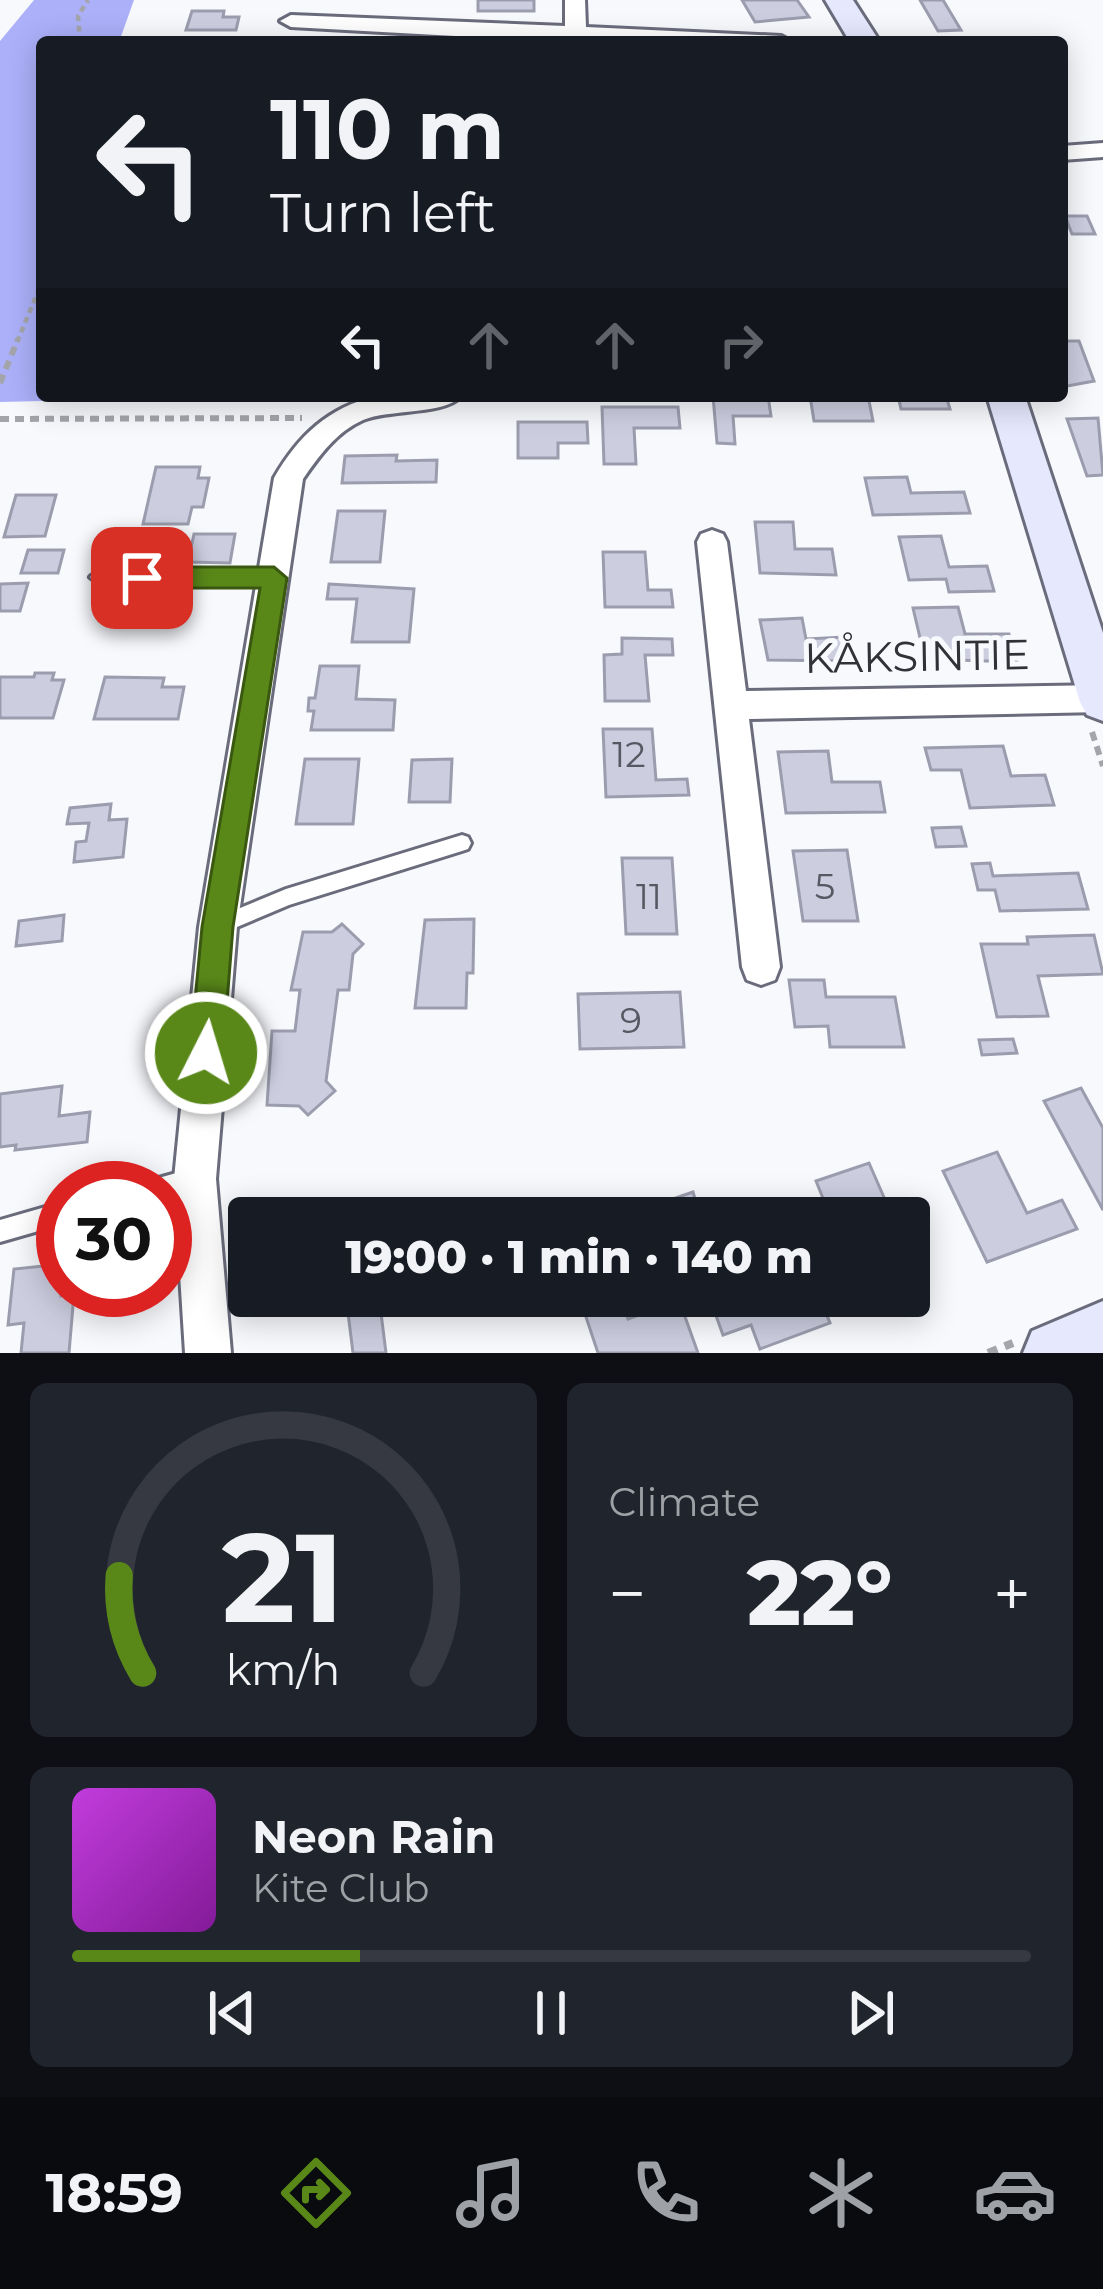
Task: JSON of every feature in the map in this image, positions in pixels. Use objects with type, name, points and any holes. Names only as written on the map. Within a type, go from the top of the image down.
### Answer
[{"type":"street","points":[[575,0],[576,36]]},
{"type":"street","points":[[839,0],[862,36]]},
{"type":"street","points":[[291,21],[542,36]]},
{"type":"street","points":[[1068,153],[1103,150]]},
{"type":"street","points":[[208,1353],[195,1179],[218,927],[289,478],[316,434],[337,419],[401,402]]},
{"type":"street","points":[[1008,402],[1102,700]]},
{"type":"street","points":[[712,542],[761,967]]},
{"type":"street","name":"KÅKSINTIE","points":[[734,705],[1102,700]]},
{"type":"street","points":[[1054,1353],[1103,1332]]},
{"type":"lane","points":[[98,578],[274,578]]},
{"type":"lane","points":[[218,927],[286,897],[462,843]]},
{"type":"lane","points":[[0,1231],[36,1221]]},
{"type":"path","points":[[80,36],[78,16],[88,0]]},
{"type":"path","points":[[0,383],[36,296]]},
{"type":"path","points":[[0,419],[337,419]]},
{"type":"shaded area","points":[[34,0],[134,0],[121,36],[36,36],[36,401],[0,402],[0,41]]},
{"type":"building","points":[[478,0],[534,0],[534,11],[478,11]]},
{"type":"building","points":[[742,0],[797,0],[809,17],[755,22]]},
{"type":"building","points":[[920,0],[943,0],[961,30],[938,31]]},
{"type":"building","points":[[192,11],[224,11],[223,17],[239,17],[236,30],[186,30]]},
{"type":"building","points":[[1068,216],[1087,216],[1095,234],[1072,234]]},
{"type":"building","points":[[1068,341],[1079,341],[1094,381],[1068,386]]},
{"type":"building","points":[[714,402],[769,402],[771,416],[733,416],[735,444],[717,443]]},
{"type":"building","points":[[811,402],[869,402],[873,421],[814,421]]},
{"type":"building","points":[[899,402],[948,402],[950,409],[901,409]]},
{"type":"building","points":[[602,407],[678,407],[680,428],[634,428],[636,464],[604,464]]},
{"type":"building","points":[[1098,418],[1103,475],[1087,476],[1067,419]]},
{"type":"building","points":[[518,422],[587,422],[588,443],[558,443],[558,458],[518,458]]},
{"type":"building","points":[[397,455],[396,461],[437,460],[436,482],[342,483],[345,456]]},
{"type":"building","points":[[156,467],[200,467],[198,478],[209,478],[203,507],[192,507],[188,524],[143,524]]},
{"type":"building","points":[[907,477],[911,493],[964,492],[970,513],[873,515],[865,478]]},
{"type":"building","points":[[16,495],[56,495],[45,536],[4,537]]},
{"type":"building","points":[[338,511],[385,511],[380,562],[331,562]]},
{"type":"building","points":[[755,522],[793,522],[795,549],[832,549],[836,575],[760,573]]},
{"type":"building","points":[[194,534],[235,534],[230,563],[188,562]]},
{"type":"building","points":[[941,536],[949,567],[987,566],[994,591],[949,592],[946,579],[909,580],[899,537]]},
{"type":"building","points":[[28,550],[64,550],[58,573],[21,573]]},
{"type":"building","points":[[603,552],[645,552],[648,590],[671,590],[673,607],[605,607]]},
{"type":"building","points":[[28,583],[20,611],[0,611],[0,584]]},
{"type":"building","points":[[329,584],[414,589],[409,642],[352,642],[357,599],[327,599]]},
{"type":"building","points":[[119,595],[166,596],[160,622],[113,622]]},
{"type":"building","points":[[958,607],[965,634],[1009,634],[1017,662],[925,659],[913,608]]},
{"type":"building","points":[[802,618],[806,639],[844,637],[850,661],[768,660],[760,620]]},
{"type":"building","points":[[622,638],[672,639],[673,655],[645,655],[649,701],[605,701],[604,655],[622,654]]},
{"type":"building","points":[[320,666],[359,666],[356,699],[395,700],[393,730],[311,730],[314,711],[308,711],[309,698],[315,698]]},
{"type":"building","points":[[35,673],[54,673],[52,680],[64,680],[53,718],[0,718],[0,677],[34,677]]},
{"type":"building","points":[[105,677],[164,678],[162,687],[184,687],[178,719],[94,719]]},
{"type":"building","points":[[603,729],[652,729],[656,780],[687,779],[689,795],[606,797]]},
{"type":"building","points":[[1003,746],[1011,776],[1045,775],[1054,805],[970,808],[961,770],[931,770],[925,748]]},
{"type":"building","points":[[828,751],[832,782],[880,782],[885,812],[786,813],[778,752]]},
{"type":"building","points":[[305,759],[359,759],[353,824],[296,824]]},
{"type":"building","points":[[452,759],[450,802],[409,802],[412,760]]},
{"type":"building","points":[[111,804],[109,820],[127,819],[123,857],[74,862],[76,842],[86,841],[89,823],[67,824],[70,808]]},
{"type":"building","points":[[961,827],[966,846],[936,847],[932,828]]},
{"type":"building","points":[[847,850],[858,921],[803,921],[793,851]]},
{"type":"building","points":[[622,858],[672,858],[677,934],[626,934]]},
{"type":"building","points":[[990,863],[993,876],[1078,873],[1088,909],[1000,911],[995,890],[978,890],[972,864]]},
{"type":"building","points":[[64,915],[62,941],[16,946],[19,921]]},
{"type":"building","points":[[474,919],[473,973],[467,973],[466,1008],[415,1008],[425,920]]},
{"type":"building","points":[[342,924],[363,944],[353,954],[349,990],[338,990],[326,1081],[335,1091],[308,1115],[299,1106],[267,1105],[272,1031],[295,1031],[300,990],[291,990],[303,932],[332,932]]},
{"type":"building","points":[[1094,935],[1103,974],[1038,976],[1048,1016],[997,1017],[981,944],[1028,944],[1027,937]]},
{"type":"building","points":[[789,980],[824,980],[826,997],[895,997],[904,1047],[830,1047],[828,1026],[795,1027]]},
{"type":"building","points":[[680,992],[684,1047],[580,1049],[578,994]]},
{"type":"building","points":[[1013,1039],[1017,1053],[982,1055],[979,1040]]},
{"type":"building","points":[[62,1086],[59,1116],[90,1112],[87,1142],[15,1150],[16,1145],[0,1147],[0,1094]]},
{"type":"building","points":[[1081,1088],[1103,1128],[1103,1210],[1044,1101]]},
{"type":"building","points":[[997,1152],[1027,1213],[1062,1200],[1077,1229],[987,1262],[943,1171]]},
{"type":"building","points":[[869,1163],[884,1197],[822,1197],[816,1181]]},
{"type":"building","points":[[36,1267],[36,1317],[72,1317],[69,1353],[21,1353],[24,1323],[8,1325],[14,1269]]},
{"type":"building","points":[[348,1317],[382,1317],[386,1353],[353,1353]]},
{"type":"building","points":[[586,1317],[685,1317],[698,1353],[598,1353]]},
{"type":"building","points":[[717,1317],[828,1317],[830,1323],[760,1349],[751,1325],[723,1335]]},
{"type":"route","points":[[142,578],[274,578],[218,927],[206,1053]]}]
